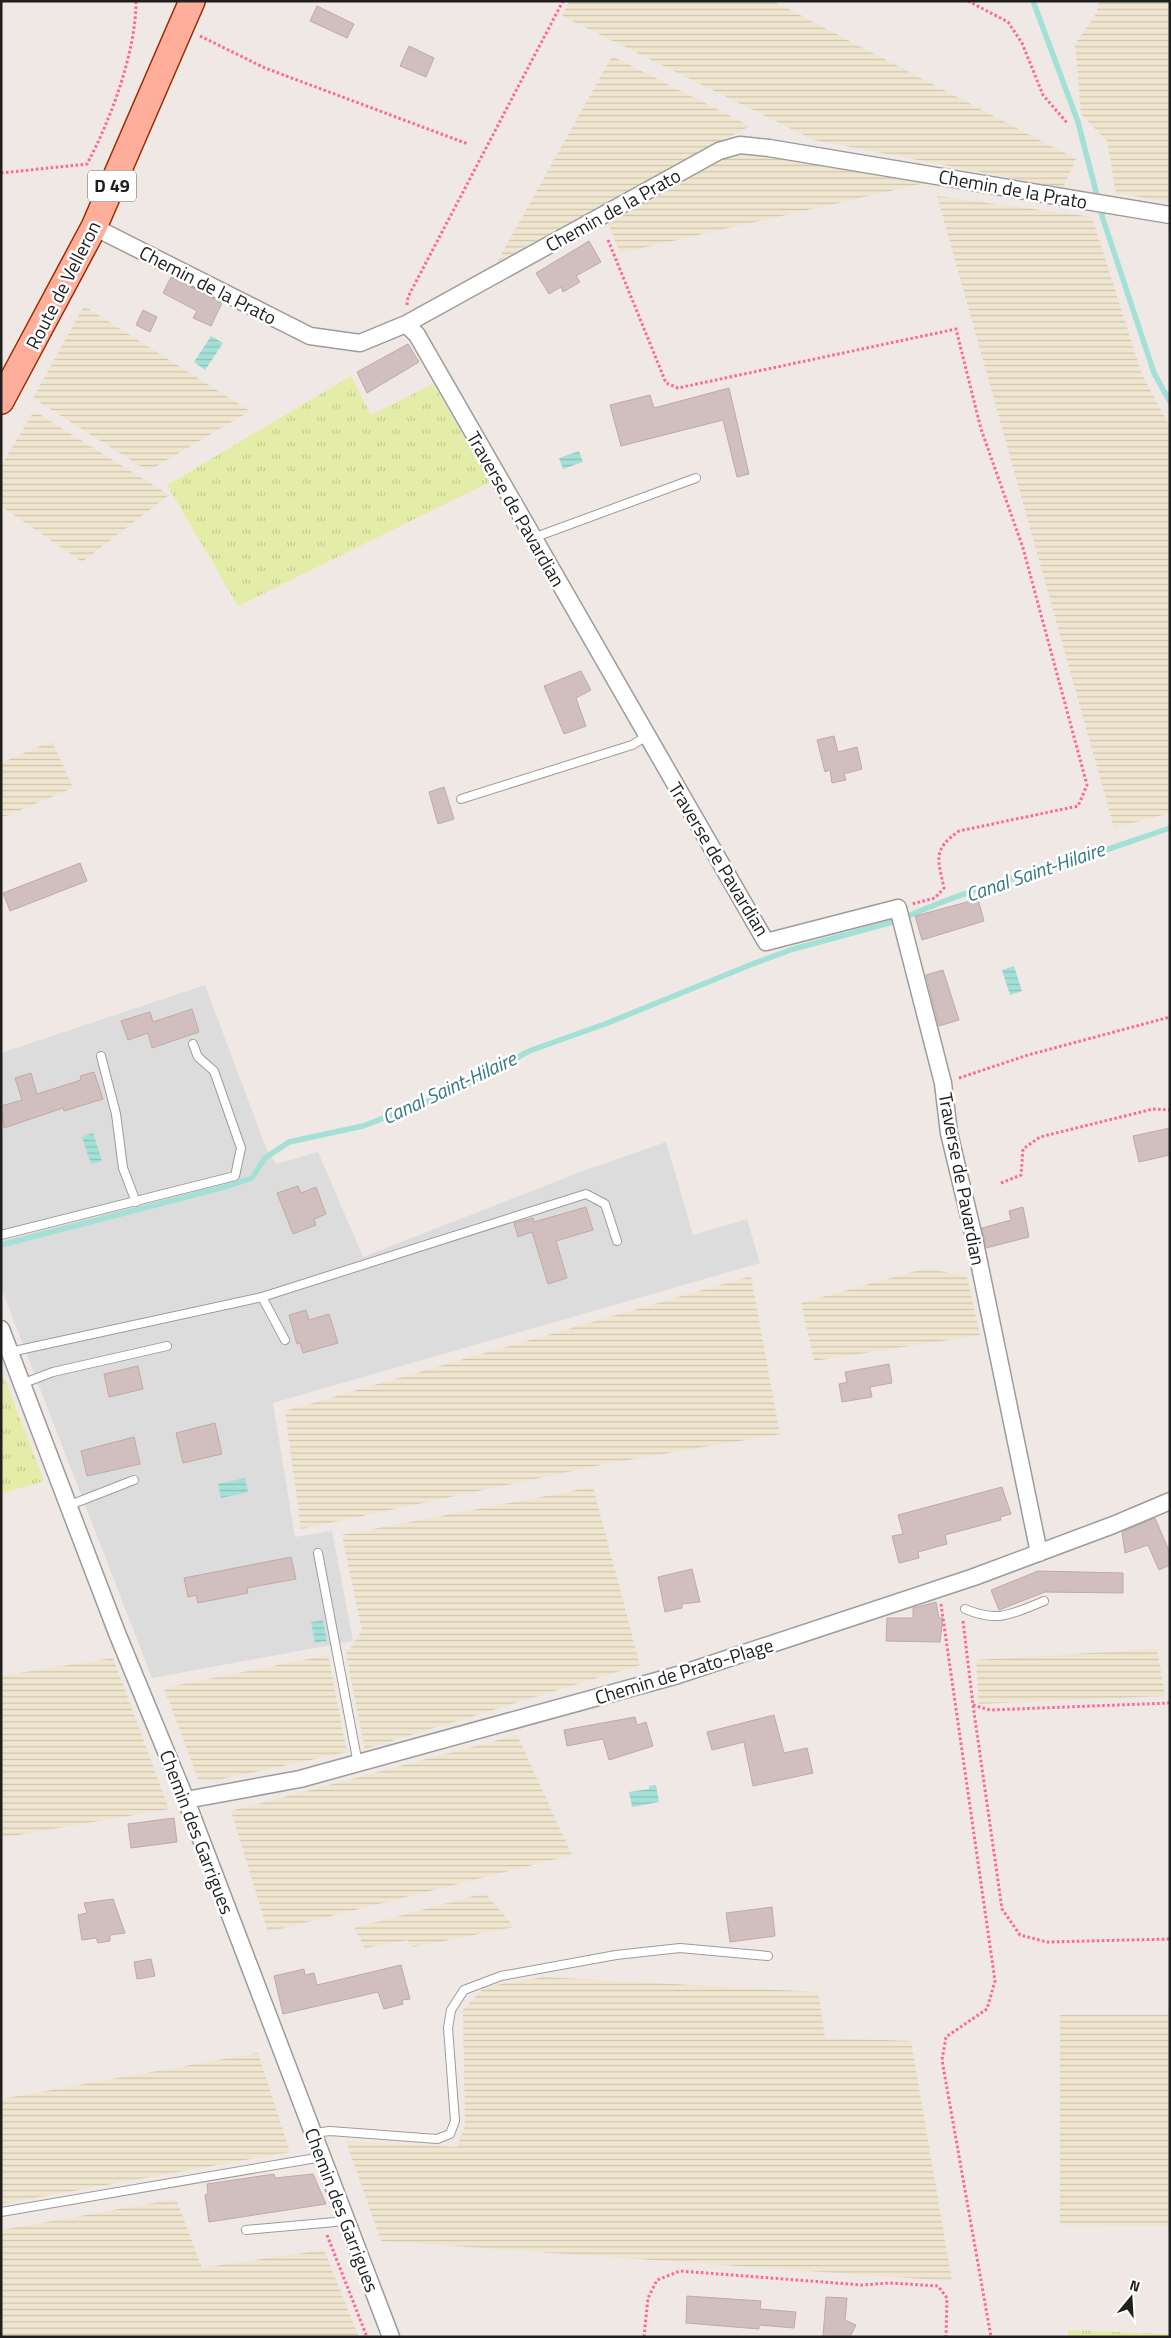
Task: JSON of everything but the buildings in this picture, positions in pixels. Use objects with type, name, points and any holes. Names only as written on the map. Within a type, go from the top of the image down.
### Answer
[{"type":"main road","name":"Route de Velleron","points":[[1,401],[94,227],[192,1]]},
{"type":"street","name":"Chemin de la Prato","points":[[94,227],[310,336],[360,343],[406,324],[720,151],[740,145],[769,148],[1170,215]]},
{"type":"street","name":"Traverse de Pavardian","points":[[406,324],[417,335],[766,942],[898,908],[943,1083],[949,1133],[973,1233],[1039,1553]]},
{"type":"street","name":"Chemin des Garrigues","points":[[1,1329],[24,1383],[117,1634],[186,1800],[391,2337]]},
{"type":"street","name":"Chemin de Prato-Plage","points":[[186,1800],[300,1779],[678,1676],[1039,1553],[1170,1501]]},
{"type":"lane","points":[[533,538],[696,478]]},
{"type":"lane","points":[[461,799],[632,745],[647,736]]},
{"type":"lane","points":[[1,1235],[235,1176],[241,1148],[214,1072],[198,1057],[193,1044]]},
{"type":"lane","points":[[101,1056],[116,1114],[123,1168],[136,1202]]},
{"type":"lane","points":[[10,1352],[262,1297],[586,1194],[604,1204],[617,1241]]},
{"type":"lane","points":[[262,1297],[285,1340]]},
{"type":"lane","points":[[24,1383],[53,1372],[167,1346]]},
{"type":"lane","points":[[70,1505],[134,1480]]},
{"type":"lane","points":[[318,1553],[358,1764]]},
{"type":"lane","points":[[965,1609],[983,1617],[1008,1616],[1044,1601]]},
{"type":"lane","points":[[313,2133],[330,2132],[422,2139],[437,2139],[450,2134],[455,2121],[448,2028],[451,2010],[464,1990],[501,1976],[616,1955],[671,1948],[768,1956]]},
{"type":"lane","points":[[1,2212],[322,2157]]},
{"type":"lane","points":[[246,2230],[320,2225],[346,2221]]},
{"type":"path","points":[[1,173],[86,164],[96,147],[119,87],[136,26],[136,1]]},
{"type":"path","points":[[406,324],[408,297],[563,1]]},
{"type":"path","points":[[968,1],[1008,22],[1022,43],[1043,95],[1068,124]]},
{"type":"path","points":[[181,27],[265,68],[468,144]]},
{"type":"path","points":[[608,240],[666,383],[678,388],[956,329],[981,429],[1023,548],[1087,786],[1078,806],[958,831],[943,842],[938,856],[944,888],[935,898],[898,908]]},
{"type":"path","points":[[943,1083],[1028,1055],[1170,1017]]},
{"type":"path","points":[[1001,1183],[1021,1175],[1023,1149],[1040,1137],[1153,1110],[1170,1110]]},
{"type":"path","points":[[936,1589],[944,1610],[950,1671],[995,1981],[987,2009],[946,2037],[942,2060],[990,2337]]},
{"type":"path","points":[[965,1609],[963,1626],[1002,1909],[1020,1935],[1047,1942],[1170,1939]]},
{"type":"path","points":[[973,1705],[990,1710],[1170,1702]]},
{"type":"path","points":[[320,2225],[329,2240],[367,2337]]},
{"type":"path","points":[[644,2337],[648,2298],[657,2280],[680,2271],[862,2285],[890,2283],[938,2286],[947,2298],[946,2337]]},
{"type":"shaded area","points":[[569,1],[773,1],[1076,159],[1063,188],[814,140],[562,16]]},
{"type":"shaded area","points":[[1099,1],[1170,1],[1170,202],[1116,193],[1107,141],[1081,114],[1075,44],[1096,14]]},
{"type":"shaded area","points":[[612,56],[750,126],[497,262]]},
{"type":"shaded area","points":[[733,153],[777,153],[895,174],[925,183],[620,253],[608,223]]},
{"type":"shaded area","points":[[937,196],[1092,217],[1142,375],[1170,427],[1170,813],[1114,828]]},
{"type":"shaded area","points":[[84,306],[250,411],[148,471],[33,398]]},
{"type":"shaded area","points":[[34,411],[169,495],[82,562],[1,506],[1,466]]},
{"type":"shaded area","points":[[52,741],[73,788],[1,818],[1,763]]},
{"type":"shaded area","points":[[205,985],[267,1150],[276,1164],[318,1152],[363,1257],[583,1171],[666,1142],[693,1235],[747,1219],[760,1263],[273,1403],[295,1537],[332,1531],[353,1641],[152,1678],[1,1288],[1,1053]]},
{"type":"shaded area","points":[[927,1268],[967,1277],[980,1335],[814,1361],[801,1303]]},
{"type":"shaded area","points":[[751,1276],[780,1434],[605,1464],[301,1529],[285,1411]]},
{"type":"shaded area","points":[[593,1487],[640,1665],[365,1749],[346,1654],[362,1631],[342,1535]]},
{"type":"shaded area","points":[[1157,1649],[1165,1696],[979,1704],[976,1660]]},
{"type":"shaded area","points":[[328,1655],[347,1752],[213,1781],[198,1779],[164,1688]]},
{"type":"shaded area","points":[[113,1658],[169,1809],[1,1838],[1,1676]]},
{"type":"shaded area","points":[[517,1735],[572,1855],[268,1932],[231,1811]]},
{"type":"shaded area","points":[[485,1893],[514,1927],[414,1947],[407,1940],[365,1948],[354,1928]]},
{"type":"shaded area","points":[[544,1977],[818,1992],[825,2038],[911,2041],[952,2281],[381,2241],[346,2141],[457,2147],[465,2126],[463,2010],[485,1987]]},
{"type":"shaded area","points":[[1060,2015],[1170,2015],[1170,2226],[1060,2225]]},
{"type":"shaded area","points":[[258,2053],[290,2152],[1,2204],[1,2099]]},
{"type":"shaded area","points":[[176,2199],[202,2268],[324,2250],[359,2337],[1,2337],[1,2230]]},
{"type":"green space","points":[[351,376],[371,415],[433,384],[490,482],[238,606],[167,485]]},
{"type":"green space","points":[[1,1369],[44,1481],[1,1494]]},
{"type":"green space","points":[[1068,2330],[1170,2334],[1170,2337],[1068,2337]]},
{"type":"water","points":[[211,336],[223,343],[205,370],[194,362]]},
{"type":"water","points":[[579,451],[583,462],[563,469],[559,458]]},
{"type":"water","points":[[1014,966],[1022,991],[1010,995],[1002,970]]},
{"type":"water","points":[[93,1133],[102,1161],[91,1164],[82,1137]]},
{"type":"water","points":[[245,1478],[248,1492],[221,1498],[218,1484]]},
{"type":"water","points":[[323,1620],[327,1641],[315,1643],[311,1622]]},
{"type":"water","points":[[656,1785],[659,1802],[632,1807],[629,1792],[649,1789],[649,1786]]},
{"type":"waterway","points":[[1033,1],[1078,122],[1103,219],[1154,373],[1170,402]]},
{"type":"waterway","name":"Canal Saint-Hilaire","points":[[902,919],[967,893],[1079,859],[1170,828]]},
{"type":"waterway","name":"Canal Saint-Hilaire","points":[[1,1245],[228,1186],[252,1178],[265,1158],[289,1142],[363,1126],[439,1097],[490,1073],[529,1051],[605,1024],[750,965],[790,950],[900,920]]}]
